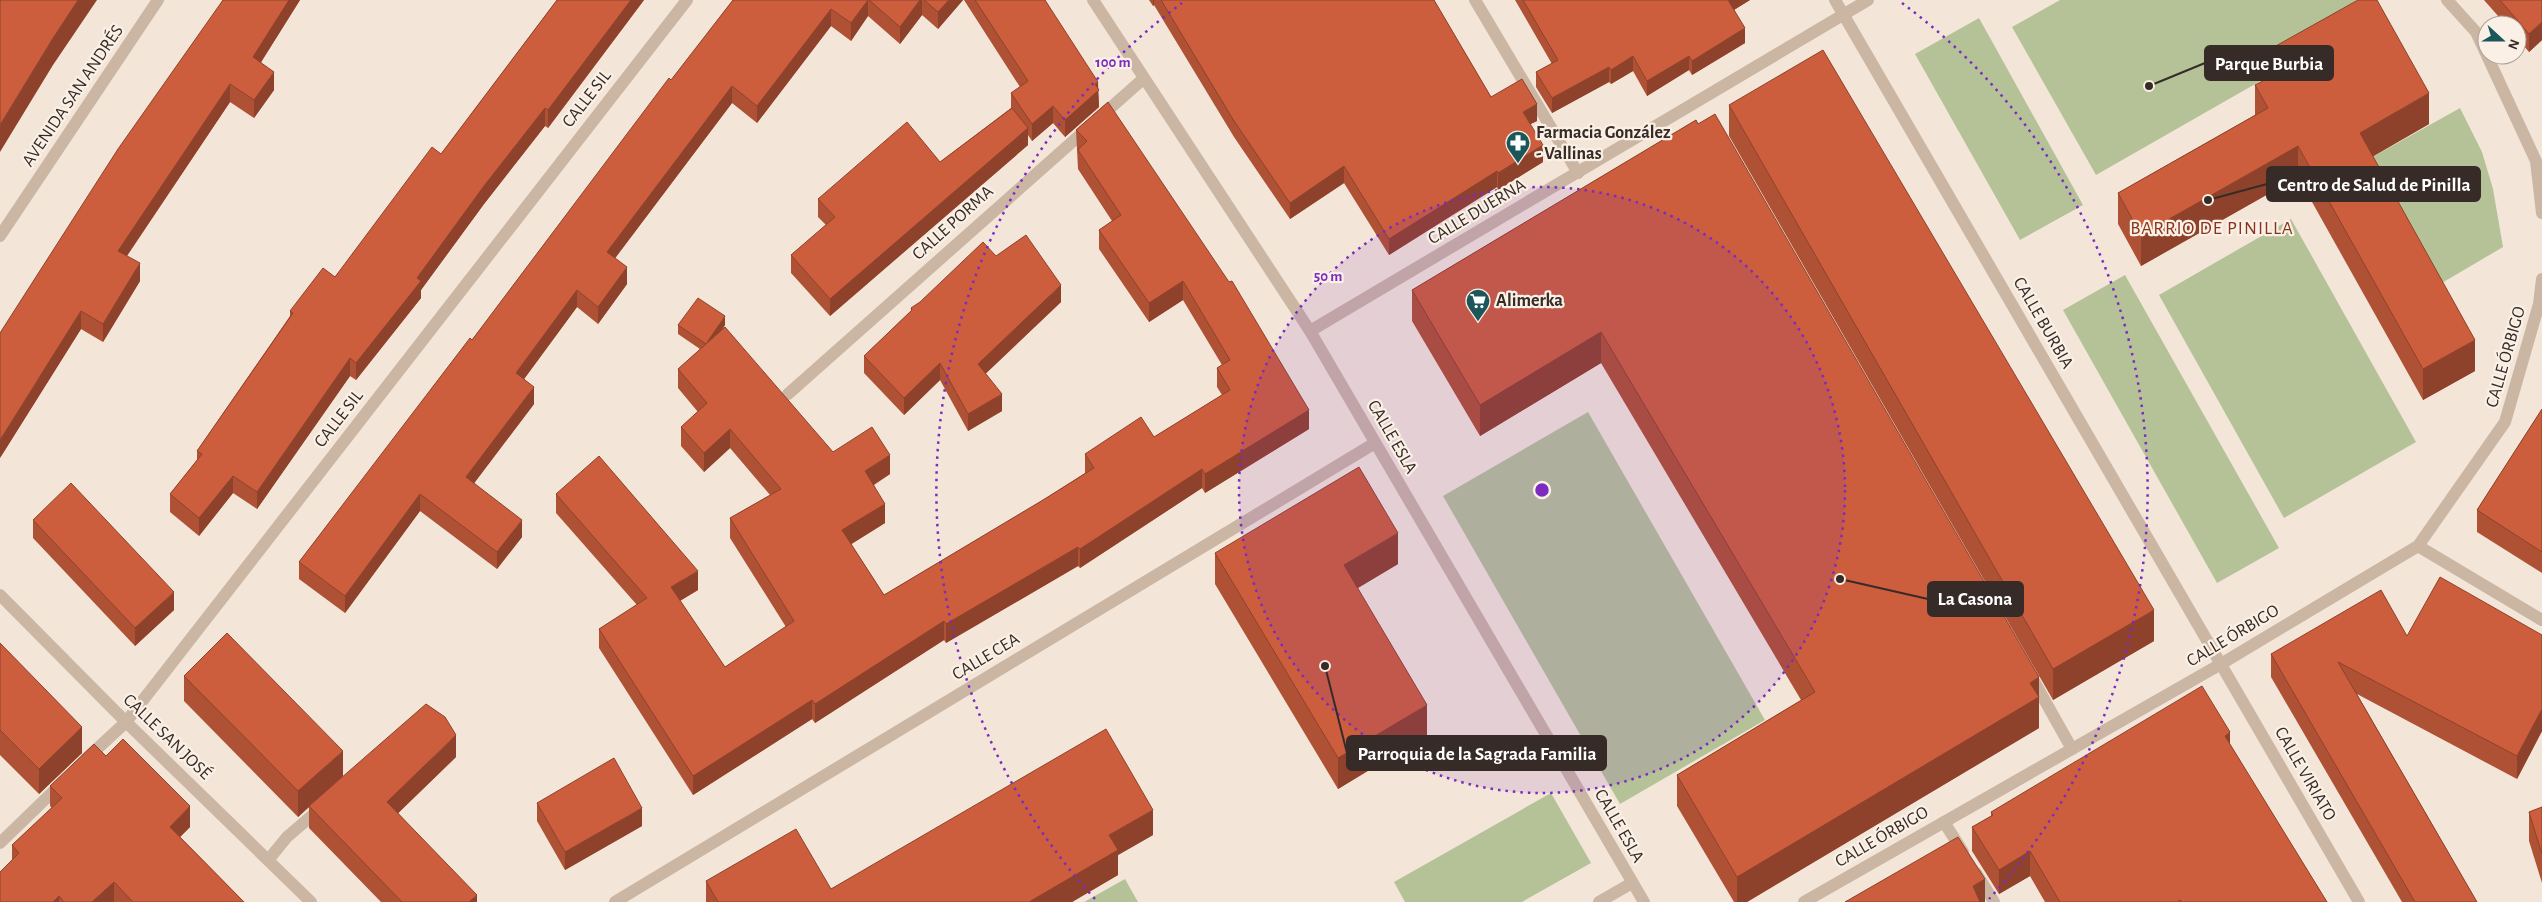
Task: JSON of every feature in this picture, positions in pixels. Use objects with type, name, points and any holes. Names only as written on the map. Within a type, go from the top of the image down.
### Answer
[{"type":"street","name":"AVENIDA SAN ANDRÉS","points":[[0,236],[158,0]]},
{"type":"street","name":"CALLE SIL","points":[[0,843],[126,722],[687,0]]},
{"type":"street","name":"CALLE ESLA","points":[[1093,0],[1310,331],[1644,902]]},
{"type":"street","points":[[1475,0],[1578,173]]},
{"type":"street","name":"CALLE BURBIA","points":[[1836,0],[2221,664]]},
{"type":"street","name":"CALLE DUERNA","points":[[1310,331],[1868,0]]},
{"type":"street","points":[[2447,0],[2476,32],[2536,161],[2542,212]]},
{"type":"street","name":"CALLE PORMA","points":[[788,394],[1143,79]]},
{"type":"street","name":"CALLE ÓRBIGO","points":[[1804,902],[2221,664],[2418,546],[2505,422],[2539,304],[2542,279]]},
{"type":"street","name":"CALLE CEA","points":[[615,902],[1375,443]]},
{"type":"street","points":[[2418,546],[2542,620]]},
{"type":"street","name":"CALLE SAN JOSÉ","points":[[0,595],[126,722],[311,902]]},
{"type":"street","name":"CALLE VIRIATO","points":[[2221,664],[2359,902]]},
{"type":"street","points":[[2026,669],[2072,749]]},
{"type":"street","points":[[269,860],[287,837],[328,801]]},
{"type":"street","points":[[1944,822],[1994,902]]},
{"type":"street","points":[[1599,902],[1632,883]]},
{"type":"green space","points":[[2060,0],[2361,0],[2376,15],[2096,175],[2012,27]]},
{"type":"green space","points":[[1979,18],[2083,205],[2020,240],[1915,54]]},
{"type":"green space","points":[[2460,108],[2482,152],[2493,189],[2503,247],[2430,290],[2360,164]]},
{"type":"green space","points":[[2291,219],[2416,442],[2284,518],[2159,295]]},
{"type":"green space","points":[[2125,275],[2279,548],[2217,583],[2063,310]]},
{"type":"green space","points":[[1588,412],[1765,720],[1620,804],[1443,496]]},
{"type":"green space","points":[[1551,793],[1591,863],[1522,902],[1405,902],[1394,882]]},
{"type":"green space","points":[[1125,879],[1138,902],[1084,902]]},
{"type":"building","points":[[0,0],[78,0],[0,125]]},
{"type":"building","points":[[223,0],[289,0],[253,57],[274,72],[254,100],[230,84],[118,251],[140,263],[103,324],[81,311],[0,440],[0,333],[118,149]]},
{"type":"building","points":[[557,0],[631,0],[548,110],[545,108],[484,186],[417,278],[421,281],[356,363],[350,358],[257,492],[233,476],[199,518],[170,494],[202,454],[197,451],[293,313],[290,311],[323,268],[335,277],[432,147],[441,154]]},
{"type":"building","points":[[733,0],[868,0],[851,23],[831,9],[757,106],[732,86],[607,252],[627,267],[598,307],[577,290],[516,373],[534,387],[466,477],[522,520],[497,552],[420,494],[345,596],[299,562],[470,338],[472,340],[669,78],[671,80]]},
{"type":"building","points":[[869,0],[920,0],[900,27]]},
{"type":"building","points":[[924,0],[949,0],[938,12]]},
{"type":"building","points":[[975,0],[1045,0],[1098,82],[1095,84],[1099,90],[1065,120],[1053,106],[1032,124],[1011,93],[1028,81]]},
{"type":"building","points":[[1161,0],[1434,0],[1491,97],[1522,79],[1537,104],[1523,112],[1543,145],[1498,173],[1497,171],[1389,239],[1344,166],[1290,203],[1234,121]]},
{"type":"building","points":[[1523,0],[1728,0],[1745,28],[1692,61],[1689,56],[1647,81],[1633,56],[1611,70],[1609,67],[1552,98],[1536,72],[1558,60]]},
{"type":"building","points":[[2358,0],[2377,0],[2429,93],[2360,133],[2475,340],[2423,369],[2298,146],[2141,235],[2118,193],[2268,108],[2255,85],[2276,74],[2265,52]]},
{"type":"building","points":[[2500,0],[2542,0],[2542,22],[2529,34],[2527,32],[2527,15],[2513,15]]},
{"type":"building","points":[[1823,50],[2154,610],[2053,669],[1729,105]]},
{"type":"building","points":[[1108,102],[1229,282],[1232,281],[1309,410],[1205,474],[1202,469],[1080,549],[1078,547],[946,624],[944,621],[815,704],[812,700],[693,776],[599,629],[647,598],[556,494],[599,456],[698,571],[671,587],[725,667],[794,621],[730,518],[781,489],[730,429],[704,453],[681,427],[707,403],[678,369],[725,327],[833,452],[872,427],[890,455],[865,471],[885,504],[842,530],[884,595],[1094,468],[1085,454],[1141,417],[1154,437],[1230,390],[1217,368],[1230,360],[1183,281],[1149,303],[1099,230],[1121,215],[1078,150],[1087,141],[1076,130]]},
{"type":"building","points":[[1012,108],[1028,128],[830,299],[791,255],[835,217],[818,199],[907,122],[940,162]]},
{"type":"building","points":[[1715,114],[2039,677],[2030,683],[2039,697],[1737,877],[1677,775],[1815,692],[1601,332],[1480,405],[1412,290],[1696,120],[1698,124]]},
{"type":"building","points":[[1026,235],[1061,285],[978,364],[1002,394],[968,414],[940,363],[904,398],[864,356],[912,310],[911,308],[920,302],[983,242],[996,256]]},
{"type":"building","points":[[698,298],[725,316],[706,344],[678,325]]},
{"type":"building","points":[[2542,409],[2542,552],[2477,510]]},
{"type":"building","points":[[1359,467],[1398,533],[1344,565],[1427,705],[1338,758],[1215,553]]},
{"type":"building","points":[[71,483],[174,592],[135,628],[33,520]]},
{"type":"building","points":[[2440,577],[2542,635],[2542,709],[2517,756],[2338,662],[2477,902],[2415,902],[2271,654],[2381,590],[2407,636]]},
{"type":"building","points":[[227,633],[343,751],[298,791],[184,676]]},
{"type":"building","points":[[0,643],[82,727],[39,769],[0,730]]},
{"type":"building","points":[[2202,686],[2230,732],[2225,736],[2327,902],[2182,902],[2180,900],[2177,902],[2060,902],[2030,851],[1999,870],[1972,827],[1993,815],[1991,812]]},
{"type":"building","points":[[426,704],[445,717],[456,735],[387,802],[477,895],[469,902],[402,902],[309,806]]},
{"type":"building","points":[[1106,729],[1153,810],[1109,835],[1118,850],[1029,902],[718,902],[706,881],[796,829],[831,889]]},
{"type":"building","points":[[123,739],[190,806],[170,827],[244,902],[133,902],[114,882],[92,902],[64,902],[59,896],[53,902],[0,902],[0,872],[19,853],[12,845],[62,798],[50,786],[94,744],[106,756]]},
{"type":"building","points":[[614,758],[642,808],[565,852],[537,803]]},
{"type":"building","points":[[2542,807],[2542,854],[2529,812]]},
{"type":"building","points":[[1958,837],[1985,879],[1973,886],[1980,902],[1845,902]]},
{"type":"place","name":"Parque Burbia","points":[[2149,86]]},
{"type":"place","name":"Farmacia González - Vallinas","points":[[1518,164]]},
{"type":"place","name":"Centro de Salud de Pinilla","points":[[2208,200]]},
{"type":"place","name":"Alimerka","points":[[1478,322]]},
{"type":"place","name":"La Casona","points":[[1840,579]]},
{"type":"place","name":"Parroquia de la Sagrada Familia","points":[[1325,666]]},
{"type":"district","name":"BARRIO DE PINILLA","points":[[2212,228]]}]
